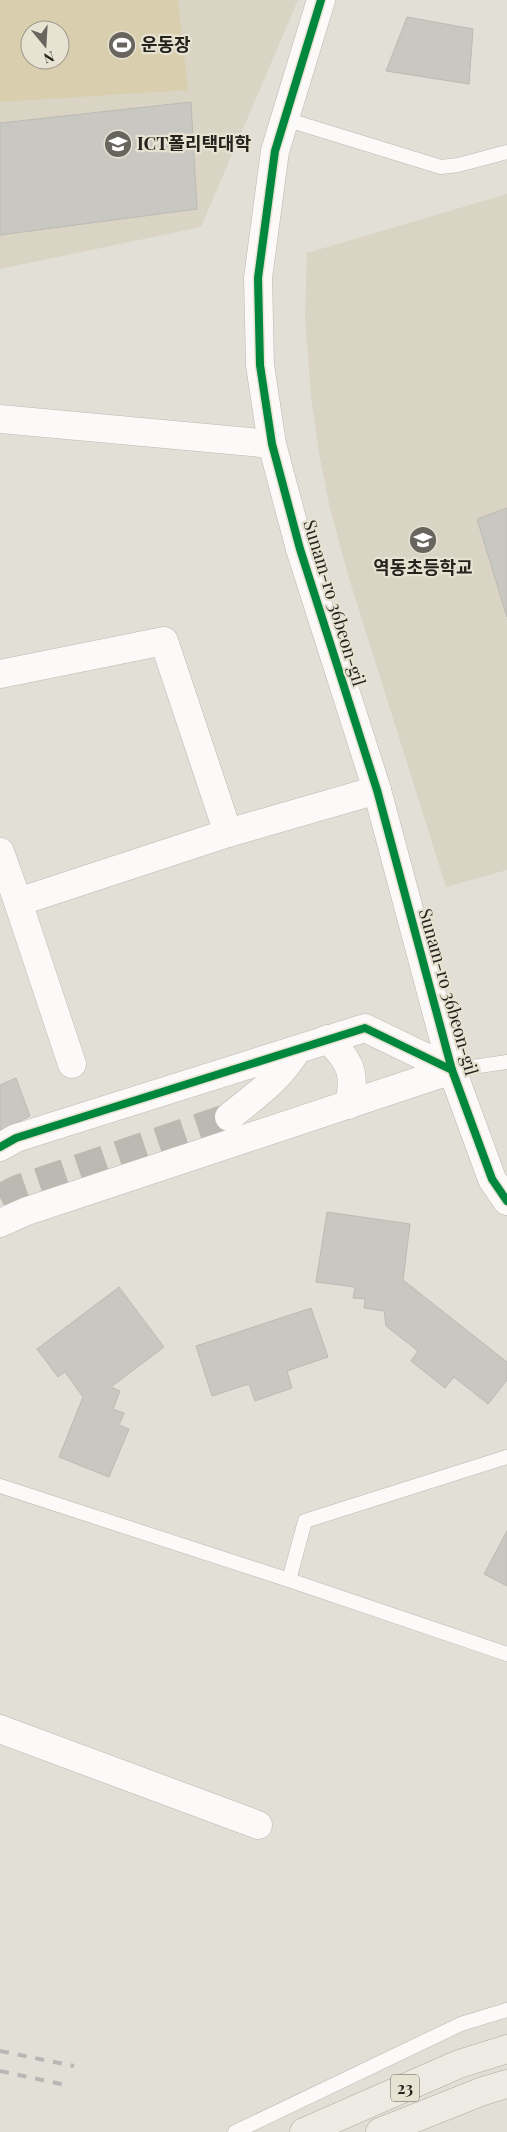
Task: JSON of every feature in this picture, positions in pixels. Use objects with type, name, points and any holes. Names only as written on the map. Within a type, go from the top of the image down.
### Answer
[{"type":"main road","name":"23","points":[[304,2132],[459,2064],[507,2049]]},
{"type":"main road","name":"23","points":[[380,2132],[482,2091],[507,2084]]},
{"type":"street","name":"Sunam-ro 36beon-gil","points":[[321,0],[275,151],[258,278],[260,365],[272,444],[300,549],[377,790],[452,1070],[492,1179],[507,1201]]},
{"type":"street","points":[[0,419],[272,444]]},
{"type":"street","points":[[0,674],[164,641],[228,833]]},
{"type":"street","points":[[18,902],[228,833],[377,790]]},
{"type":"street","points":[[0,852],[72,1064]]},
{"type":"street","points":[[0,1147],[16,1138],[365,1028],[452,1070]]},
{"type":"street","points":[[328,1039],[344,1055],[352,1072],[353,1088],[349,1105]]},
{"type":"street","points":[[297,1050],[286,1068],[274,1081],[229,1117],[309,1119]]},
{"type":"street","points":[[0,1223],[27,1211],[452,1070]]},
{"type":"street","points":[[0,1729],[258,1825]]},
{"type":"lane","points":[[285,119],[320,128],[441,167],[458,165],[507,152]]},
{"type":"lane","points":[[452,1070],[507,1062]]},
{"type":"lane","points":[[289,1580],[305,1521],[507,1458]]},
{"type":"lane","points":[[0,1486],[289,1580],[507,1654]]},
{"type":"lane","points":[[235,2132],[461,2024],[507,2010]]},
{"type":"shaded area","name":"ICT폴리택대학","points":[[0,0],[298,0],[201,227],[0,269]]},
{"type":"shaded area","name":"운동장","points":[[0,0],[178,0],[188,90],[0,102]]},
{"type":"shaded area","name":"역동초등학교","points":[[507,194],[507,870],[446,887],[348,575],[329,504],[311,396],[305,318],[307,253]]},
{"type":"building","points":[[407,17],[473,29],[469,84],[386,71]]},
{"type":"building","points":[[191,102],[197,209],[0,235],[0,123]]},
{"type":"building","points":[[507,508],[507,617],[477,519]]},
{"type":"building","points":[[16,1078],[30,1116],[0,1132],[0,1085]]},
{"type":"building","points":[[327,1212],[410,1224],[403,1280],[507,1362],[507,1380],[488,1404],[454,1377],[445,1388],[411,1361],[418,1351],[386,1326],[384,1311],[364,1308],[365,1299],[353,1298],[355,1287],[316,1282]]},
{"type":"building","points":[[119,1287],[164,1347],[111,1387],[120,1391],[113,1409],[124,1413],[119,1425],[129,1429],[109,1477],[59,1457],[83,1397],[65,1372],[58,1377],[37,1349]]},
{"type":"building","points":[[311,1308],[328,1357],[287,1371],[292,1388],[255,1401],[249,1384],[212,1396],[196,1346]]},
{"type":"building","points":[[507,1531],[507,1586],[484,1574]]},
{"type":"tunnel","points":[[0,1198],[17,1189],[229,1117]]},
{"type":"railway","points":[[0,2051],[74,2066]]},
{"type":"railway","points":[[0,2071],[70,2086]]},
{"type":"cycle path","points":[[321,0],[275,151],[258,278],[260,365],[272,444],[300,549],[377,790],[452,1070],[492,1179],[507,1201]]},
{"type":"cycle path","points":[[0,1147],[16,1138],[365,1028],[452,1070]]},
{"type":"place","name":"운동장","points":[[122,45]]},
{"type":"place","name":"ICT폴리택대학","points":[[118,144]]},
{"type":"place","name":"역동초등학교","points":[[423,540]]}]
